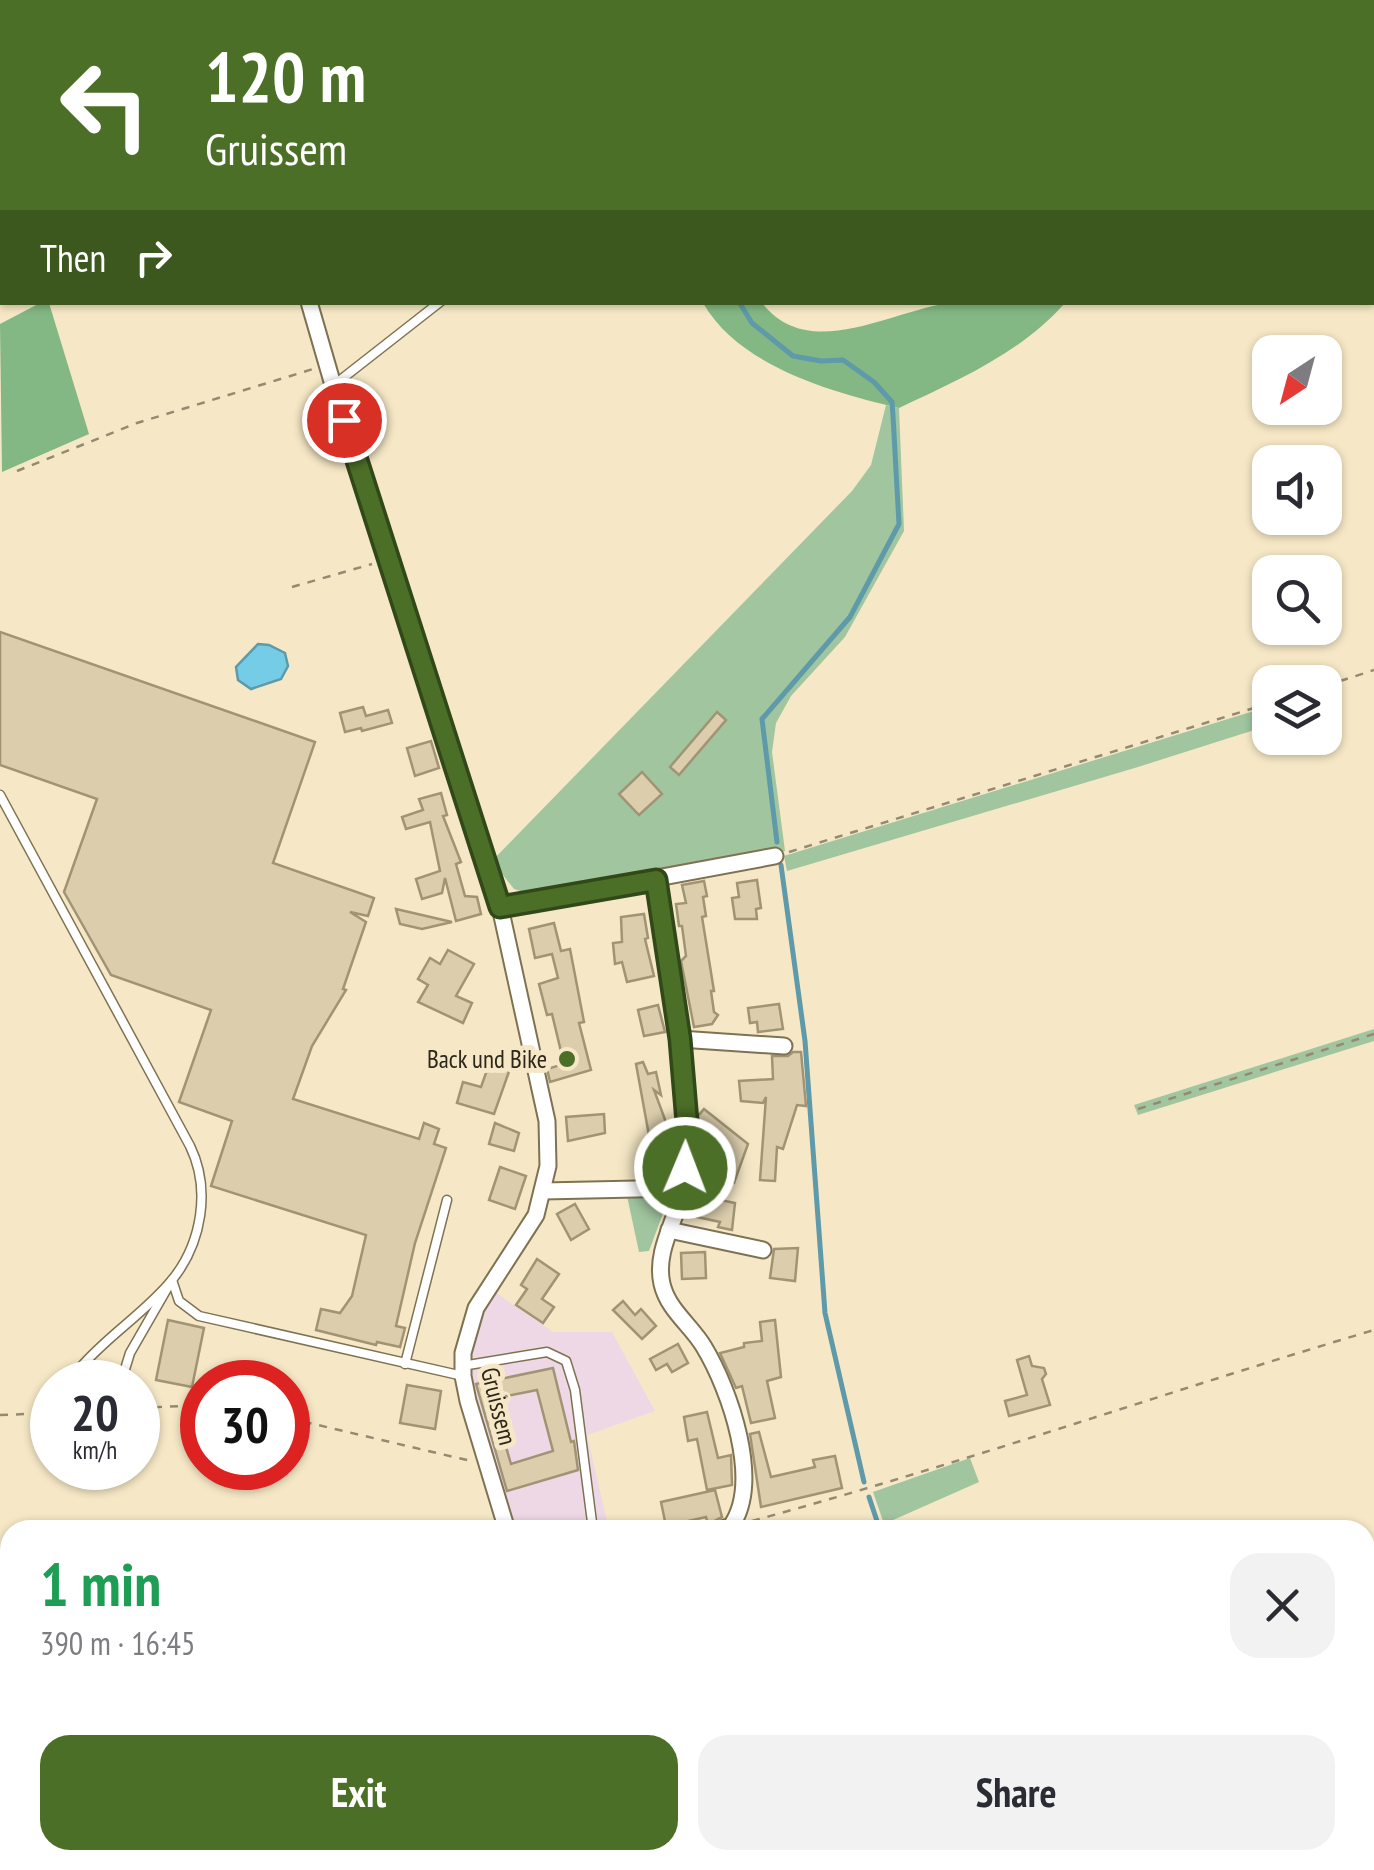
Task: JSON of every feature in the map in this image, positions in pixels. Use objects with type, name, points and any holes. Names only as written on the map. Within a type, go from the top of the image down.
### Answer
[{"type":"street","name":"Gruissem","points":[[310,305],[500,907],[546,1121],[548,1158],[532,1224],[472,1316],[462,1371],[504,1520]]},
{"type":"street","points":[[500,907],[775,856]]},
{"type":"street","points":[[656,880],[680,1039],[688,1134],[683,1188],[660,1260],[662,1285],[667,1299],[698,1337],[729,1406],[742,1459],[745,1493],[734,1520]]},
{"type":"street","points":[[680,1039],[784,1046]]},
{"type":"street","points":[[543,1191],[683,1188]]},
{"type":"street","points":[[669,1230],[763,1250]]},
{"type":"lane","points":[[334,386],[436,305]]},
{"type":"lane","points":[[0,794],[198,1164],[202,1186],[199,1222],[187,1253],[128,1360]]},
{"type":"lane","points":[[405,1364],[447,1200]]},
{"type":"lane","points":[[172,1280],[179,1301],[199,1316],[405,1364],[462,1371],[547,1352],[566,1361],[576,1390],[592,1520]]},
{"type":"lane","points":[[88,1360],[172,1280]]},
{"type":"path","points":[[18,471],[136,424],[298,373]]},
{"type":"path","points":[[292,587],[389,559]]},
{"type":"path","points":[[1342,680],[1374,670]]},
{"type":"path","points":[[775,856],[1252,709]]},
{"type":"path","points":[[1138,1109],[1374,1034]]},
{"type":"path","points":[[754,1520],[870,1488],[1374,1330]]},
{"type":"path","points":[[0,1416],[30,1414]]},
{"type":"path","points":[[310,1423],[487,1463]]},
{"type":"shaded area","points":[[495,1292],[553,1332],[612,1332],[655,1411],[587,1435],[607,1520],[510,1520],[470,1385],[469,1357],[483,1309]]},
{"type":"green space","points":[[36,305],[50,305],[89,434],[2,472],[0,324]]},
{"type":"green space","points":[[704,305],[764,305],[781,321],[803,329],[826,331],[940,305],[1063,305],[1009,351],[899,408],[790,374],[740,344]]},
{"type":"green space","points":[[886,405],[899,408],[904,531],[845,637],[791,696],[776,723],[772,752],[785,851],[527,893],[514,889],[492,861],[852,491],[871,465]]},
{"type":"green space","points":[[1252,712],[1252,731],[1138,767],[787,871],[784,856]]},
{"type":"green space","points":[[1374,1029],[1374,1041],[1138,1115],[1134,1105]]},
{"type":"green space","points":[[658,1195],[665,1208],[649,1251],[639,1252],[627,1196]]},
{"type":"green space","points":[[970,1458],[979,1482],[893,1520],[883,1520],[873,1492]]},
{"type":"water","points":[[258,644],[285,653],[288,666],[281,679],[251,689],[238,680],[236,667]]},
{"type":"building","points":[[0,632],[315,742],[273,863],[374,898],[368,916],[350,912],[366,922],[343,989],[346,990],[312,1046],[293,1099],[419,1139],[424,1123],[439,1129],[434,1144],[446,1148],[415,1243],[396,1326],[405,1328],[400,1347],[316,1330],[321,1309],[340,1313],[352,1296],[366,1235],[211,1186],[232,1121],[179,1102],[211,1010],[111,975],[64,892],[97,799],[0,765]]},
{"type":"building","points":[[363,707],[366,716],[388,710],[392,723],[345,732],[340,713]]},
{"type":"building","points":[[717,712],[726,720],[679,775],[670,767]]},
{"type":"building","points":[[431,741],[439,768],[415,776],[407,748]]},
{"type":"building","points":[[642,772],[662,794],[639,815],[619,794]]},
{"type":"building","points":[[441,793],[447,815],[443,816],[461,862],[456,864],[465,896],[477,897],[481,914],[456,921],[445,878],[442,893],[422,899],[416,879],[440,871],[430,822],[406,829],[402,817],[423,810],[419,799]]},
{"type":"building","points":[[757,880],[761,908],[756,909],[757,919],[735,919],[732,898],[739,897],[737,883]]},
{"type":"building","points":[[704,881],[706,916],[702,917],[714,1012],[718,1015],[712,1024],[694,1027],[681,961],[686,956],[676,904],[686,903],[682,885]]},
{"type":"building","points":[[396,909],[452,922],[422,929],[400,924]]},
{"type":"building","points":[[644,914],[654,976],[627,982],[622,962],[615,964],[613,943],[622,942],[621,917]]},
{"type":"building","points":[[554,923],[561,951],[570,949],[584,1022],[579,1023],[591,1070],[550,1082],[547,1069],[564,1064],[552,1014],[547,1015],[539,984],[558,978],[552,954],[535,958],[529,929]]},
{"type":"building","points":[[448,950],[474,964],[456,996],[472,1003],[463,1023],[418,1002],[428,985],[418,979],[430,958],[440,964]]},
{"type":"building","points":[[779,1004],[783,1029],[758,1032],[757,1022],[750,1023],[748,1008]]},
{"type":"building","points":[[658,1005],[665,1032],[644,1036],[638,1010]]},
{"type":"building","points":[[801,1052],[806,1106],[797,1105],[783,1149],[777,1147],[775,1181],[760,1180],[766,1097],[763,1103],[741,1101],[739,1081],[773,1079],[772,1056]]},
{"type":"building","points":[[491,1059],[511,1066],[494,1114],[457,1103],[463,1082],[481,1087]]},
{"type":"building","points":[[643,1062],[648,1074],[656,1072],[661,1095],[654,1090],[670,1133],[650,1141],[636,1064]]},
{"type":"building","points":[[704,1109],[748,1144],[734,1183],[698,1167],[708,1134],[699,1126],[698,1116]]},
{"type":"building","points":[[604,1114],[605,1133],[568,1141],[566,1117]]},
{"type":"building","points":[[495,1123],[519,1133],[514,1151],[489,1144]]},
{"type":"building","points":[[500,1167],[526,1176],[515,1209],[489,1200]]},
{"type":"building","points":[[701,1196],[735,1203],[732,1230],[718,1227],[720,1222],[697,1217]]},
{"type":"building","points":[[575,1204],[589,1229],[571,1240],[557,1214]]},
{"type":"building","points":[[798,1248],[795,1281],[770,1278],[774,1249]]},
{"type":"building","points":[[705,1252],[706,1278],[682,1279],[681,1253]]},
{"type":"building","points":[[537,1259],[559,1274],[542,1299],[554,1307],[543,1323],[516,1305],[527,1289],[521,1285]]},
{"type":"building","points":[[623,1301],[635,1315],[641,1309],[656,1326],[642,1339],[613,1310]]},
{"type":"building","points":[[168,1320],[204,1328],[197,1360],[180,1360],[180,1385],[160,1381]]},
{"type":"building","points":[[775,1320],[781,1377],[767,1381],[775,1418],[751,1423],[742,1386],[736,1388],[720,1353],[744,1347],[744,1343],[762,1341],[760,1322]]},
{"type":"building","points":[[678,1344],[688,1363],[672,1372],[667,1364],[656,1370],[650,1359]]},
{"type":"building","points":[[1029,1356],[1032,1366],[1044,1368],[1046,1374],[1042,1379],[1050,1405],[1009,1416],[1005,1401],[1027,1395],[1017,1360]]},
{"type":"building","points":[[553,1368],[571,1442],[574,1441],[578,1470],[507,1491],[476,1384]],"holes":[[[537,1390],[553,1451],[511,1464],[492,1399]]]},
{"type":"building","points":[[407,1385],[441,1391],[435,1429],[400,1423]]},
{"type":"building","points":[[707,1412],[718,1458],[731,1455],[732,1485],[707,1490],[697,1439],[688,1441],[684,1417]]},
{"type":"building","points":[[759,1432],[771,1477],[815,1467],[813,1460],[835,1456],[842,1488],[761,1507],[750,1434]]},
{"type":"building","points":[[715,1490],[722,1517],[665,1520],[661,1502]]},
{"type":"waterway","points":[[741,305],[752,323],[793,356],[843,360],[874,382],[892,402],[893,416],[899,524],[850,617],[762,719],[777,842]]},
{"type":"waterway","points":[[781,865],[805,1041],[825,1313],[864,1482]]},
{"type":"waterway","points":[[869,1497],[877,1520]]},
{"type":"place","name":"Back und Bike","points":[[567,1059]]},
{"type":"route","points":[[344,420],[500,907],[656,880],[680,1039],[688,1134],[685,1168]]}]
